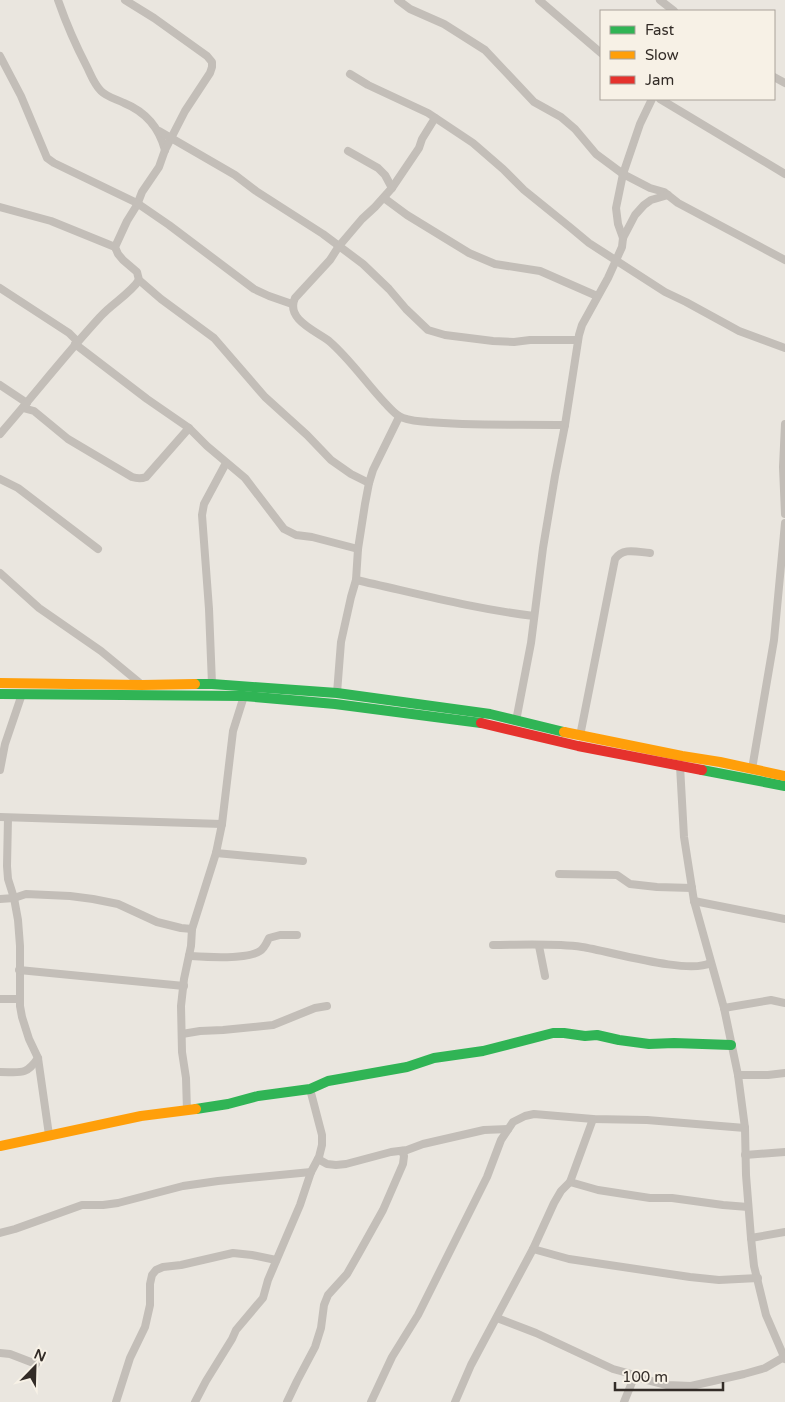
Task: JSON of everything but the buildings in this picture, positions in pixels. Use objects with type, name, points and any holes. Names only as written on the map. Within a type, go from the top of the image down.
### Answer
[{"type":"main road","points":[[0,683],[142,686],[212,684],[336,693],[490,714],[580,736],[785,776]]},
{"type":"main road","points":[[0,694],[212,695],[335,704],[487,724],[578,746],[785,786]]},
{"type":"main road","points":[[0,1146],[141,1116],[188,1111],[228,1104],[258,1096],[310,1089],[328,1081],[407,1067],[434,1058],[483,1050],[552,1033],[564,1032],[585,1036],[596,1035],[649,1044],[731,1045]]},
{"type":"street","points":[[58,0],[95,84],[108,96],[139,110],[151,120],[158,131],[165,150]]},
{"type":"street","points":[[125,0],[181,36],[207,56],[212,62],[212,67],[185,110],[165,150],[159,167],[142,192],[127,221],[116,247],[118,254],[137,272],[139,280],[214,338],[265,397],[332,460],[351,474],[369,483]]},
{"type":"street","points":[[398,0],[410,9],[444,24],[485,50],[534,102],[561,117],[575,129],[596,154],[623,174],[650,188],[664,192],[678,203],[785,260]]},
{"type":"street","points":[[539,0],[600,52]]},
{"type":"street","points":[[660,0],[673,10]]},
{"type":"street","points":[[0,56],[21,96],[47,158],[137,204],[169,225],[254,288],[269,296],[292,304]]},
{"type":"street","points":[[350,74],[368,85],[428,113],[473,143],[504,168],[524,190],[590,243],[665,292],[739,331],[785,348]]},
{"type":"street","points":[[623,238],[618,224],[616,208],[623,174],[640,124],[652,100]]},
{"type":"street","points":[[662,100],[785,174]]},
{"type":"street","points":[[435,118],[422,139],[419,148],[392,188],[362,219],[339,246],[330,260],[299,293],[292,304],[293,310],[299,320],[340,352],[399,416],[450,424],[565,425]]},
{"type":"street","points":[[158,131],[235,175],[339,246],[363,264],[428,330],[435,333],[493,341],[578,340]]},
{"type":"street","points":[[348,150],[378,168],[392,188]]},
{"type":"street","points":[[516,721],[531,644],[543,548],[582,325],[608,278],[622,247],[623,238],[635,215],[651,200],[668,196]]},
{"type":"street","points":[[384,198],[469,253],[495,264],[540,271],[597,296]]},
{"type":"street","points":[[0,207],[51,221],[116,247]]},
{"type":"street","points":[[0,434],[103,313],[132,289],[139,280]]},
{"type":"street","points":[[0,288],[69,333],[76,343],[147,399],[189,428],[248,482],[286,531],[358,549]]},
{"type":"street","points":[[0,385],[68,439],[138,479],[146,477],[189,428]]},
{"type":"street","points":[[336,693],[342,642],[356,580],[358,549],[369,483],[373,470],[399,416]]},
{"type":"street","points":[[785,426],[782,467],[785,514]]},
{"type":"street","points":[[212,684],[202,515],[204,504],[226,463]]},
{"type":"street","points":[[0,479],[18,488],[98,549]]},
{"type":"street","points":[[752,769],[774,640],[785,523]]},
{"type":"street","points":[[580,736],[615,560],[619,553],[626,551],[650,553]]},
{"type":"street","points":[[0,573],[39,608],[100,652],[142,686]]},
{"type":"street","points":[[356,580],[449,602],[534,616]]},
{"type":"street","points":[[0,770],[5,744],[22,694]]},
{"type":"street","points":[[188,1111],[182,1052],[181,1006],[184,979],[192,929],[216,853],[222,824],[234,731],[244,696]]},
{"type":"street","points":[[497,1318],[560,1344],[613,1369],[667,1385],[691,1386],[765,1368],[784,1358],[766,1315],[754,1266],[748,1207],[745,1128],[738,1075],[724,1008],[694,901],[684,837],[680,766]]},
{"type":"street","points":[[49,1135],[38,1058],[29,1039],[19,999],[18,920],[8,879],[4,817],[222,824]]},
{"type":"street","points":[[216,853],[303,860]]},
{"type":"street","points":[[559,874],[608,874],[620,876],[630,884],[692,888]]},
{"type":"street","points":[[0,899],[14,898],[26,894],[93,898],[118,904],[157,922],[192,929]]},
{"type":"street","points":[[694,901],[785,919]]},
{"type":"street","points":[[188,956],[254,954],[262,950],[269,938],[280,935],[297,935]]},
{"type":"street","points":[[493,945],[580,947],[659,963],[705,966],[710,963]]},
{"type":"street","points":[[539,946],[545,976]]},
{"type":"street","points":[[19,970],[184,986]]},
{"type":"street","points":[[0,998],[19,999]]},
{"type":"street","points":[[724,1008],[771,1000],[785,1003]]},
{"type":"street","points":[[182,1034],[200,1030],[224,1030],[273,1025],[315,1008],[327,1006]]},
{"type":"street","points":[[0,1072],[26,1071],[38,1058]]},
{"type":"street","points":[[738,1075],[785,1073]]},
{"type":"street","points":[[196,1402],[206,1381],[240,1324],[263,1298],[268,1280],[318,1159],[322,1145],[322,1135],[310,1089]]},
{"type":"street","points":[[371,1402],[392,1357],[418,1315],[487,1177],[501,1140],[513,1122],[534,1114],[593,1119],[648,1120],[745,1128]]},
{"type":"street","points":[[455,1402],[471,1365],[533,1250],[554,1203],[561,1191],[570,1182],[593,1119]]},
{"type":"street","points":[[318,1159],[326,1164],[346,1164],[484,1130],[508,1129]]},
{"type":"street","points":[[287,1402],[316,1347],[322,1328],[324,1305],[328,1296],[347,1274],[386,1203],[403,1164],[404,1156],[402,1151]]},
{"type":"street","points":[[745,1155],[785,1152]]},
{"type":"street","points":[[0,1233],[82,1205],[118,1203],[183,1186],[312,1172]]},
{"type":"street","points":[[570,1182],[598,1190],[650,1198],[672,1198],[748,1207]]},
{"type":"street","points":[[751,1238],[785,1232]]},
{"type":"street","points":[[533,1250],[569,1259],[690,1277],[719,1280],[758,1278]]},
{"type":"street","points":[[116,1402],[130,1358],[145,1327],[150,1305],[150,1284],[152,1275],[156,1270],[233,1253],[276,1260]]},
{"type":"street","points":[[0,1353],[10,1354],[36,1364]]},
{"type":"street","points":[[624,1402],[635,1375]]},
{"type":"traffic: fast","points":[[195,684],[337,693],[490,714],[564,732]]},
{"type":"traffic: fast","points":[[0,694],[244,696],[335,704],[481,723]]},
{"type":"traffic: fast","points":[[702,770],[785,786]]},
{"type":"traffic: fast","points":[[196,1109],[228,1104],[258,1096],[310,1089],[328,1081],[407,1067],[434,1058],[483,1051],[553,1033],[585,1036],[597,1035],[649,1044],[731,1045]]},
{"type":"traffic: slow","points":[[0,683],[195,684]]},
{"type":"traffic: slow","points":[[564,732],[785,776]]},
{"type":"traffic: slow","points":[[0,1146],[141,1116],[196,1109]]},
{"type":"traffic: jam","points":[[481,723],[578,746],[702,770]]}]
